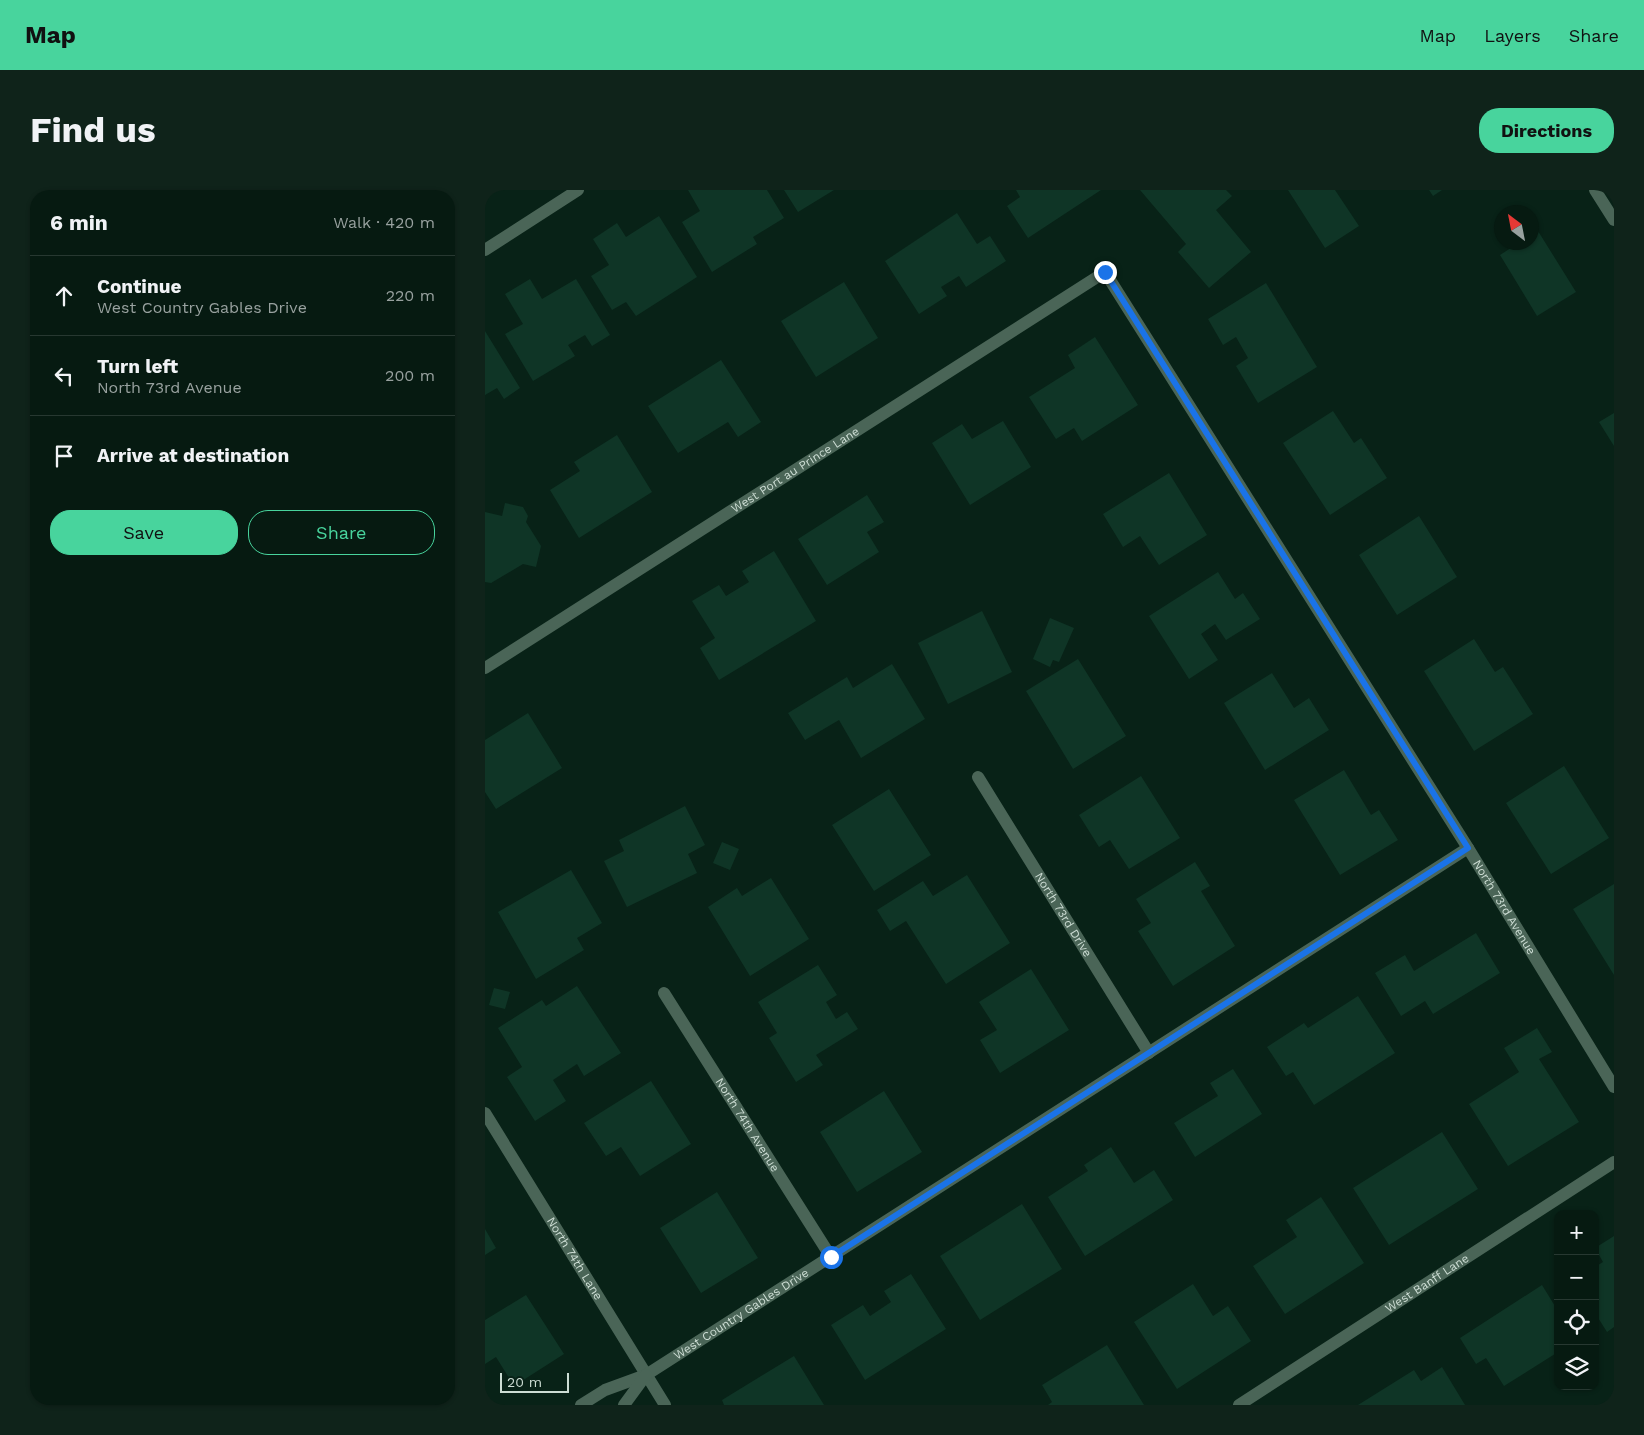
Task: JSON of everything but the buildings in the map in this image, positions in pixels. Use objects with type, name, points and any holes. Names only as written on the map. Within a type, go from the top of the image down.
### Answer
[{"type":"street","points":[[485,250],[578,190]]},
{"type":"street","points":[[1595,190],[1614,220]]},
{"type":"street","name":"West Port au Prince Lane","points":[[485,668],[1105,272]]},
{"type":"street","name":"North 73rd Avenue","points":[[1105,272],[1468,848],[1614,1087]]},
{"type":"street","name":"North 73rd Drive","points":[[978,777],[1149,1053]]},
{"type":"street","name":"West Country Gables Drive","points":[[581,1405],[605,1390],[646,1375],[1468,848]]},
{"type":"street","name":"North 74th Avenue","points":[[664,994],[831,1257]]},
{"type":"street","name":"North 74th Lane","points":[[485,1114],[665,1405]]},
{"type":"street","name":"West Banff Lane","points":[[1239,1405],[1614,1162]]},
{"type":"street","name":"West Country Gables Drive","points":[[624,1405],[646,1375]]},
{"type":"route","points":[[831,1257],[1468,848],[1105,272]]}]
